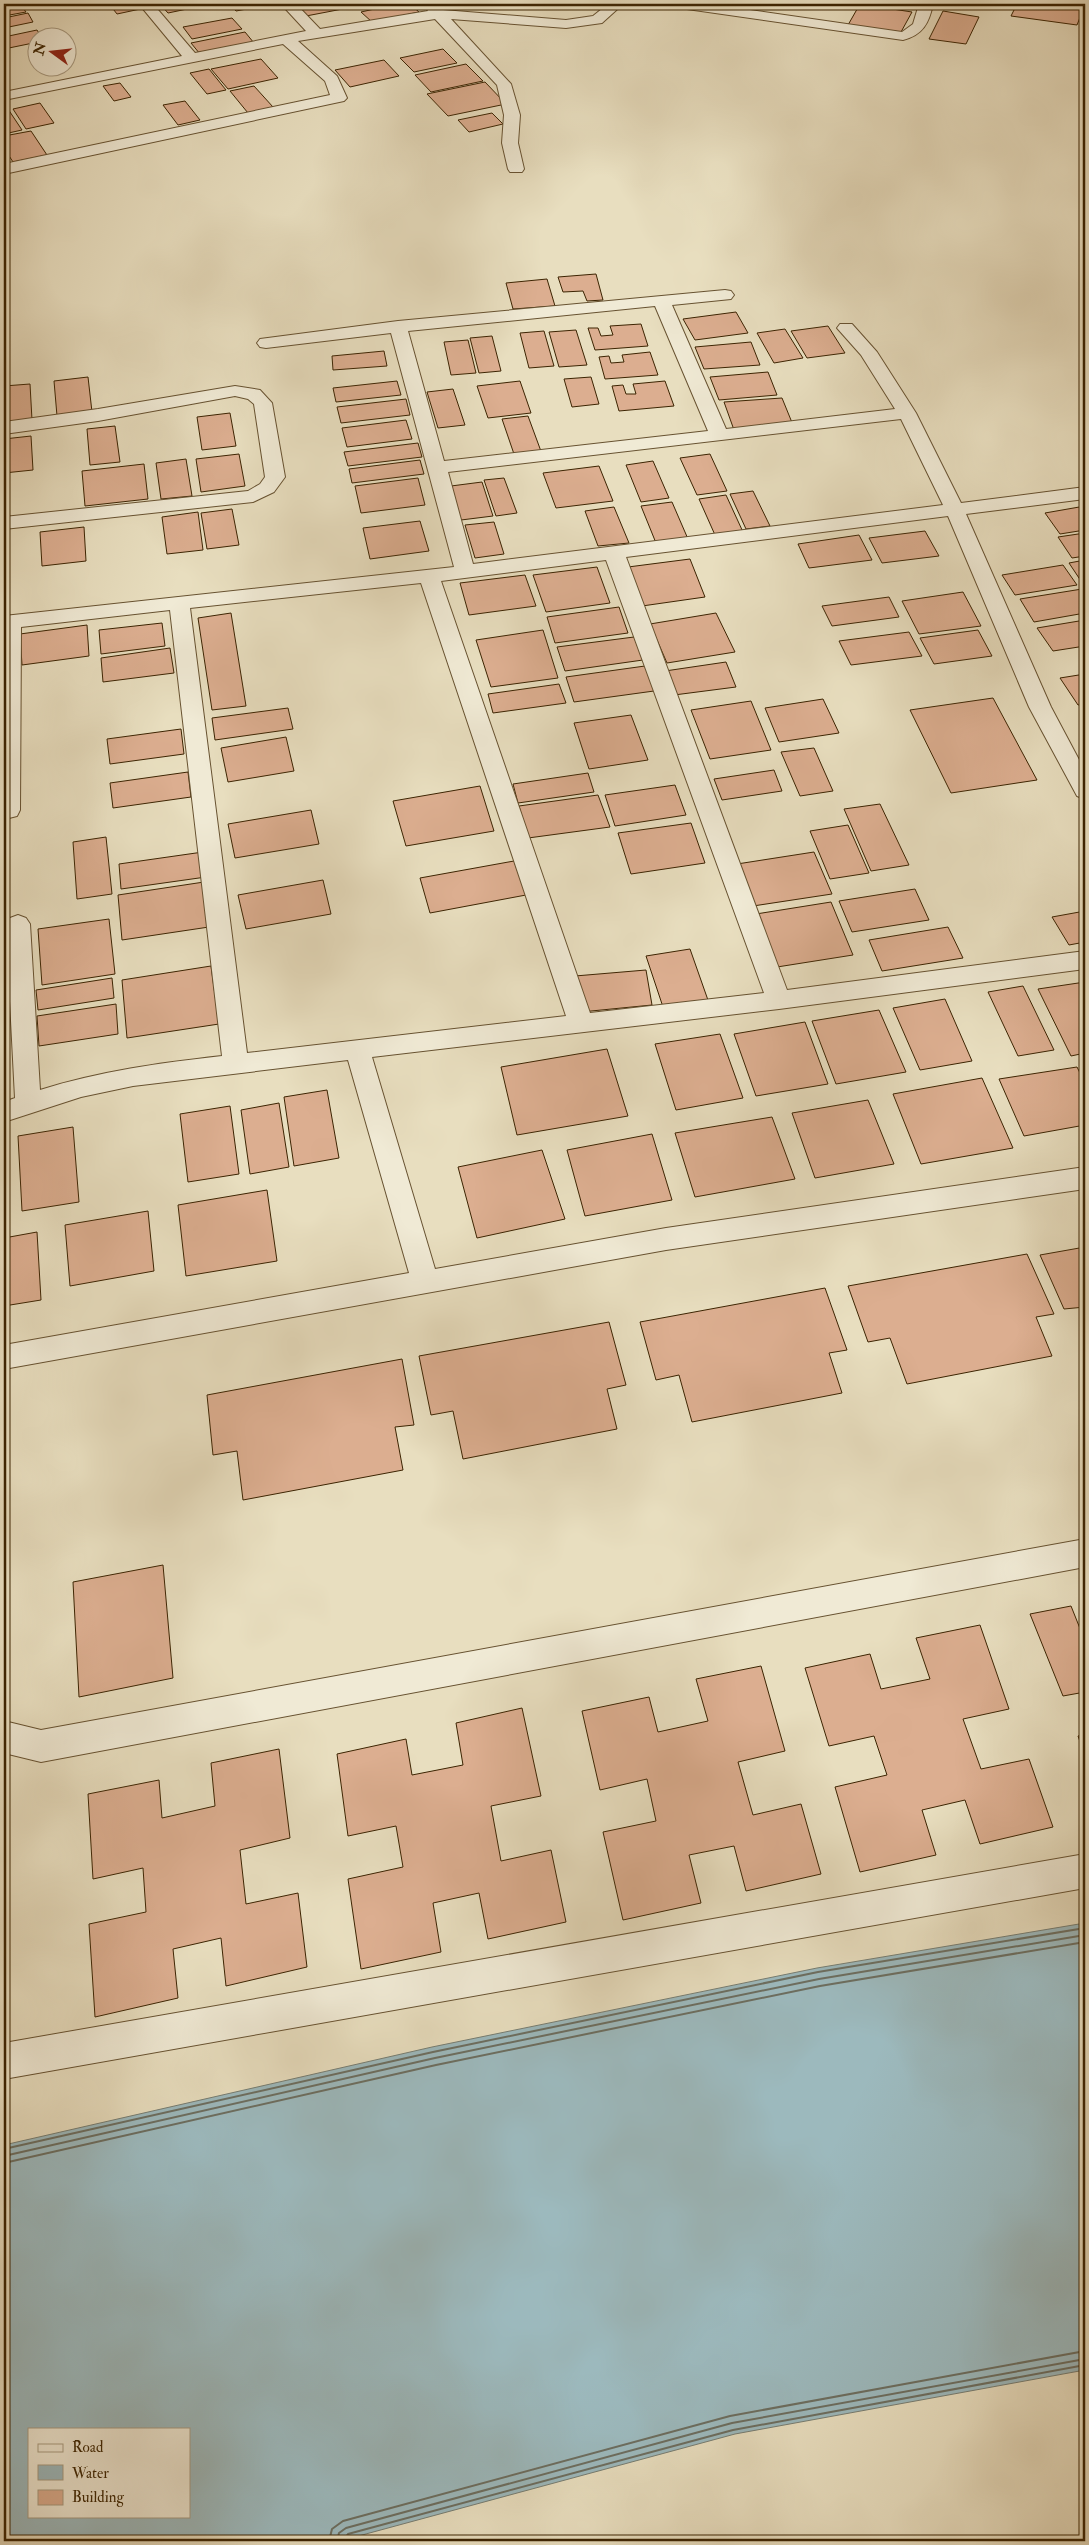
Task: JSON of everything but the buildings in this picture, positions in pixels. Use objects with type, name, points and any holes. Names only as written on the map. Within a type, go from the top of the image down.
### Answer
[{"type":"street","points":[[146,4],[191,58]]},
{"type":"street","points":[[288,4],[318,34]]},
{"type":"street","points":[[4,78],[9,95],[318,34],[433,9],[566,24],[597,20],[616,4]]},
{"type":"street","points":[[680,4],[903,36],[913,34],[920,28],[926,4]]},
{"type":"street","points":[[433,9],[504,84],[512,115],[510,143],[516,169]]},
{"type":"street","points":[[4,168],[339,98],[332,80],[316,63],[286,39]]},
{"type":"street","points":[[266,343],[398,326],[725,295]]},
{"type":"street","points":[[661,300],[719,436]]},
{"type":"street","points":[[398,326],[466,571]]},
{"type":"street","points":[[846,328],[868,352],[907,413],[955,510],[1040,707],[1085,791]]},
{"type":"street","points":[[4,428],[98,415],[235,391],[244,392],[254,394],[262,403],[275,478],[267,488],[252,496],[4,523]]},
{"type":"street","points":[[437,468],[907,413]]},
{"type":"street","points":[[9,810],[7,621],[429,576],[1085,494]]},
{"type":"street","points":[[614,553],[779,1000]]},
{"type":"street","points":[[429,576],[581,1024]]},
{"type":"street","points":[[180,603],[236,1064]]},
{"type":"street","points":[[18,924],[28,1103]]},
{"type":"street","points":[[4,1112],[81,1087],[133,1076],[779,1000],[1085,960]]},
{"type":"street","points":[[357,1049],[425,1282]]},
{"type":"street","points":[[4,1357],[666,1239],[1085,1178]]},
{"type":"street","points":[[4,1737],[41,1746],[1085,1553]]},
{"type":"street","points":[[4,2061],[1085,1871]]},
{"type":"water","points":[[1085,1923],[1085,2370],[735,2434],[340,2541],[4,2541],[4,2145],[432,2047],[817,1968]]}]
